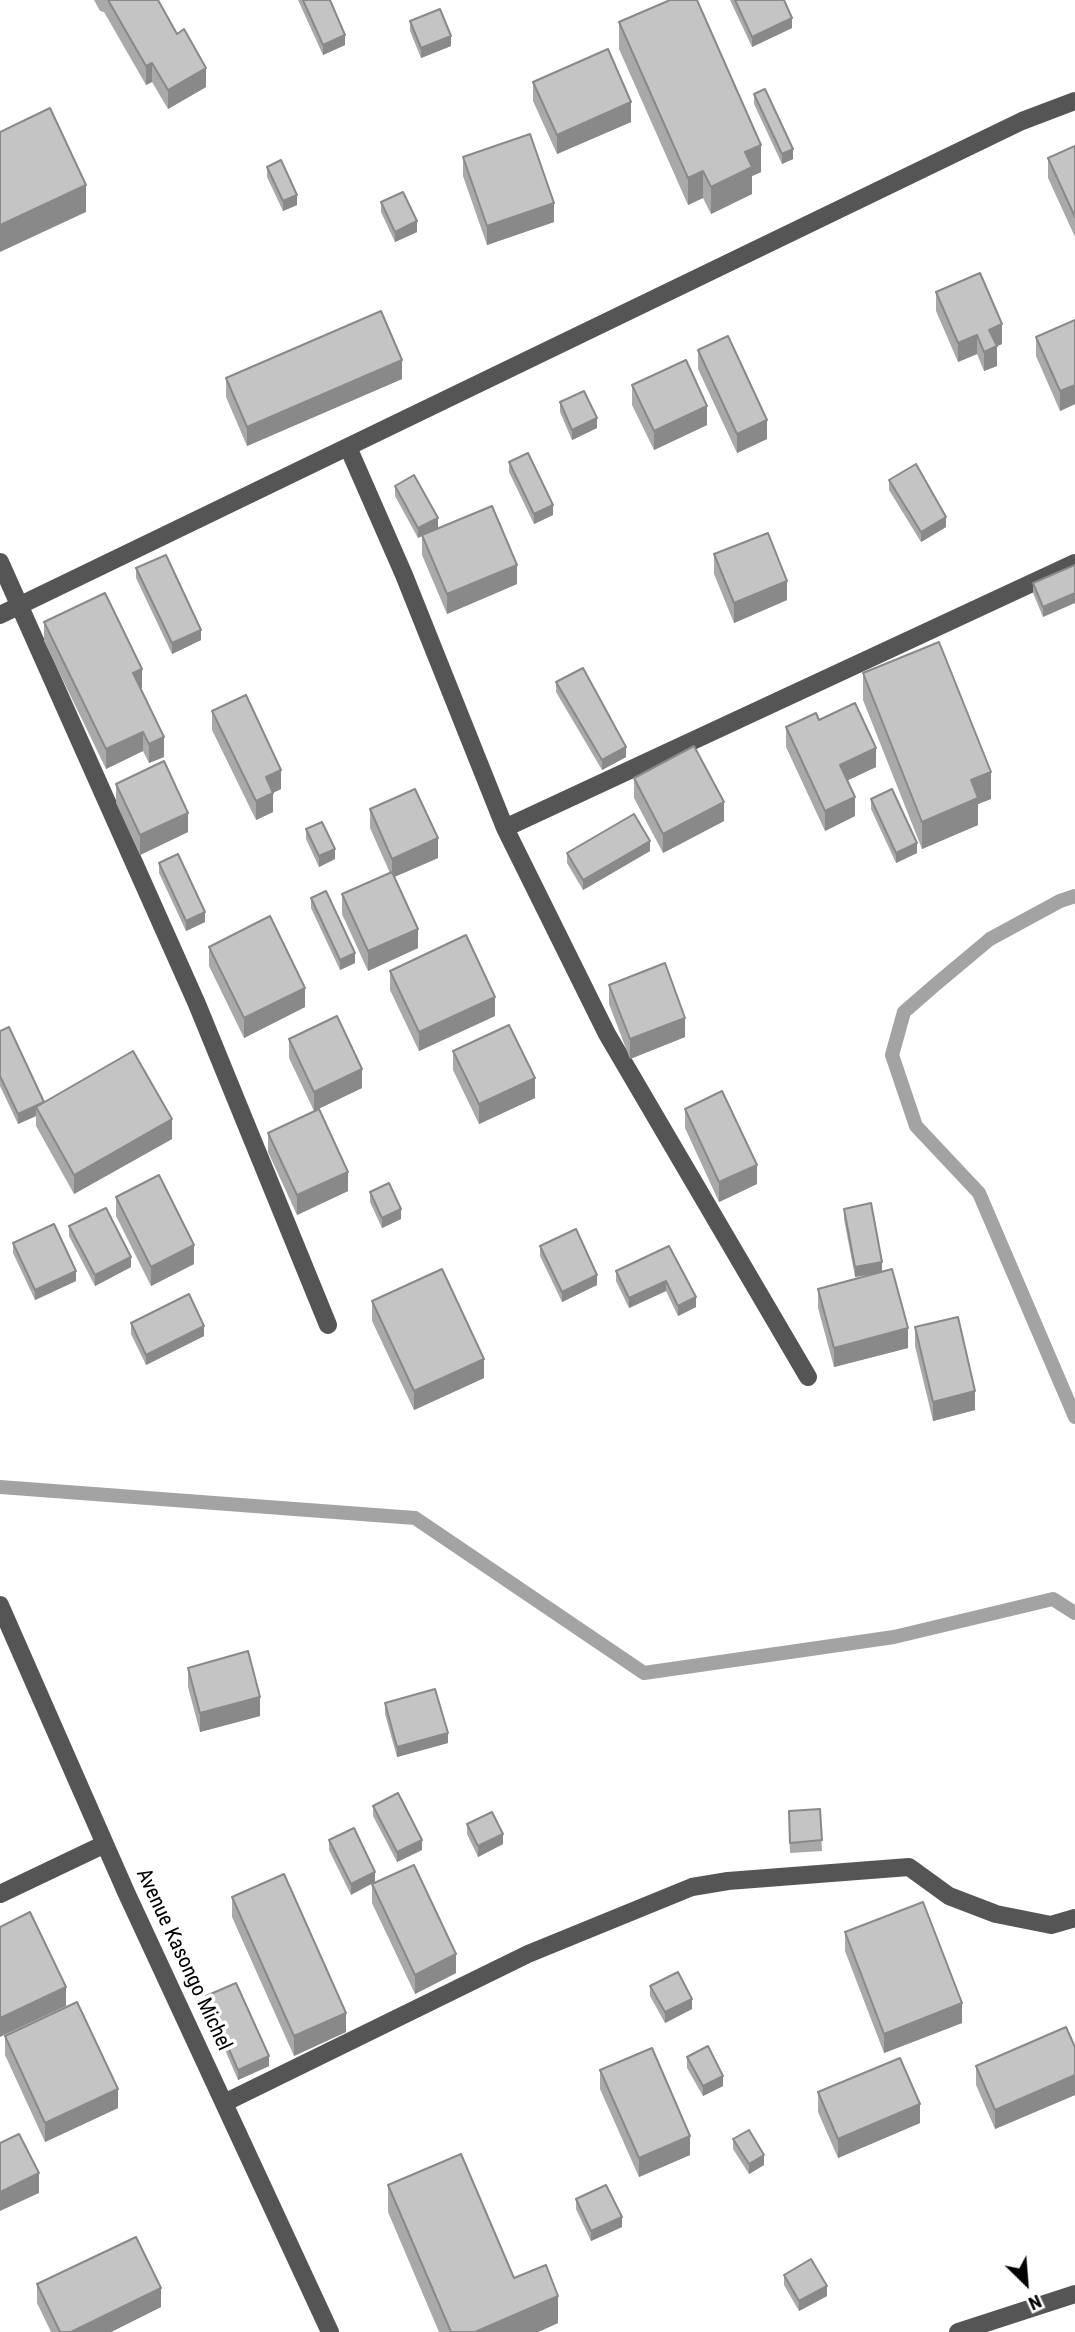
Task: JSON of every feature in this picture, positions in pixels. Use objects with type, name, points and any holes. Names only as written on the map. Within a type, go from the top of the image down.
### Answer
[{"type":"street","points":[[0,615],[1022,121],[1075,101]]},
{"type":"street","points":[[348,447],[404,575],[505,828],[607,1034],[808,1377]]},
{"type":"street","points":[[0,562],[197,1004],[328,1325]]},
{"type":"street","points":[[505,828],[1075,563]]},
{"type":"street","name":"Avenue Kasongo Michel","points":[[0,1605],[105,1844],[330,2332]]},
{"type":"street","points":[[0,1894],[105,1844]]},
{"type":"street","points":[[224,2104],[299,2064],[528,1954],[692,1887],[728,1881],[909,1867],[949,1896],[996,1914],[1051,1925],[1075,1918]]},
{"type":"street","points":[[958,2332],[1075,2294]]},
{"type":"building","points":[[108,0],[158,0],[177,34],[184,29],[206,68],[168,90],[152,63],[146,66]]},
{"type":"building","points":[[303,0],[330,0],[345,35],[323,45]]},
{"type":"building","points":[[670,0],[697,0],[761,145],[745,152],[752,167],[711,187],[703,171],[688,178],[619,22]]},
{"type":"building","points":[[735,0],[784,0],[792,18],[752,37]]},
{"type":"building","points":[[440,9],[451,36],[421,48],[410,21]]},
{"type":"building","points":[[608,49],[631,102],[557,135],[533,82]]},
{"type":"building","points":[[765,89],[793,149],[782,154],[754,94]]},
{"type":"building","points":[[50,108],[86,185],[0,225],[0,132]]},
{"type":"building","points":[[530,134],[554,203],[487,226],[463,157]]},
{"type":"building","points":[[1075,146],[1075,217],[1048,158]]},
{"type":"building","points":[[281,160],[297,195],[283,201],[267,167]]},
{"type":"building","points":[[403,192],[417,221],[395,232],[381,202]]},
{"type":"building","points":[[980,273],[1002,324],[989,330],[997,346],[984,352],[977,335],[958,343],[936,292]]},
{"type":"building","points":[[381,311],[402,360],[247,427],[226,378]]},
{"type":"building","points":[[1075,320],[1075,385],[1060,391],[1036,337]]},
{"type":"building","points":[[728,336],[767,420],[737,434],[698,350]]},
{"type":"building","points":[[686,360],[707,406],[654,431],[632,385]]},
{"type":"building","points":[[584,391],[597,418],[572,430],[560,402]]},
{"type":"building","points":[[528,453],[553,505],[534,514],[509,462]]},
{"type":"building","points":[[916,464],[946,517],[921,532],[889,480]]},
{"type":"building","points":[[414,475],[438,518],[418,528],[395,486]]},
{"type":"building","points":[[492,506],[517,565],[447,594],[422,535]]},
{"type":"building","points":[[768,533],[787,581],[734,603],[714,554]]},
{"type":"building","points":[[166,555],[201,630],[172,643],[136,568]]},
{"type":"building","points":[[1075,565],[1075,593],[1043,607],[1033,583]]},
{"type":"building","points":[[105,593],[142,669],[133,673],[164,737],[149,744],[143,732],[106,749],[44,622]]},
{"type":"building","points":[[939,642],[991,772],[971,780],[978,798],[922,822],[863,673]]},
{"type":"building","points":[[583,668],[626,747],[602,760],[556,682]]},
{"type":"building","points":[[246,695],[281,770],[266,777],[273,793],[256,801],[212,711]]},
{"type":"building","points":[[855,703],[876,748],[840,765],[855,797],[825,811],[786,727],[816,713],[819,720]]},
{"type":"building","points":[[694,746],[724,802],[663,834],[634,778]]},
{"type":"building","points":[[164,761],[188,813],[140,835],[116,784]]},
{"type":"building","points":[[415,789],[438,838],[392,859],[370,809]]},
{"type":"building","points":[[892,789],[917,843],[896,853],[871,799]]},
{"type":"building","points":[[634,814],[650,841],[583,880],[567,853]]},
{"type":"building","points":[[322,822],[335,849],[319,856],[306,829]]},
{"type":"building","points":[[178,854],[205,912],[186,921],[159,863]]},
{"type":"building","points":[[392,872],[418,929],[368,951],[342,894]]},
{"type":"building","points":[[326,891],[355,953],[340,960],[311,898]]},
{"type":"building","points":[[270,916],[305,988],[244,1018],[209,947]]},
{"type":"building","points":[[466,935],[495,997],[419,1032],[390,971]]},
{"type":"building","points":[[665,963],[685,1018],[630,1039],[609,985]]},
{"type":"building","points":[[337,1016],[362,1069],[314,1092],[289,1039]]},
{"type":"building","points":[[509,1025],[535,1078],[479,1104],[453,1051]]},
{"type":"building","points":[[9,1027],[44,1102],[18,1114],[0,1076],[0,1031]]},
{"type":"building","points":[[133,1051],[172,1119],[74,1175],[36,1107]]},
{"type":"building","points":[[722,1091],[757,1165],[719,1182],[685,1109]]},
{"type":"building","points":[[319,1109],[348,1172],[297,1195],[268,1133]]},
{"type":"building","points":[[159,1175],[194,1245],[151,1267],[116,1197]]},
{"type":"building","points":[[389,1183],[401,1209],[382,1218],[370,1192]]},
{"type":"building","points":[[871,1203],[882,1262],[855,1267],[844,1209]]},
{"type":"building","points":[[106,1208],[131,1257],[95,1275],[69,1226]]},
{"type":"building","points":[[54,1224],[76,1271],[35,1290],[13,1243]]},
{"type":"building","points":[[576,1229],[597,1275],[562,1292],[540,1246]]},
{"type":"building","points":[[669,1246],[696,1297],[678,1306],[666,1281],[629,1298],[616,1271]]},
{"type":"building","points":[[442,1269],[484,1359],[414,1391],[372,1301]]},
{"type":"building","points":[[892,1269],[908,1328],[834,1348],[818,1289]]},
{"type":"building","points":[[189,1294],[204,1326],[146,1355],[131,1323]]},
{"type":"building","points":[[958,1317],[975,1391],[933,1402],[915,1327]]},
{"type":"building","points":[[248,1651],[260,1697],[200,1713],[188,1668]]},
{"type":"building","points":[[435,1689],[448,1733],[397,1747],[385,1703]]},
{"type":"building","points":[[398,1793],[422,1840],[397,1852],[373,1806]]},
{"type":"building","points":[[820,1809],[822,1840],[790,1843],[789,1811]]},
{"type":"building","points":[[492,1812],[503,1834],[478,1846],[467,1824]]},
{"type":"building","points":[[354,1828],[375,1872],[351,1884],[329,1840]]},
{"type":"building","points":[[414,1865],[456,1954],[415,1975],[372,1884]]},
{"type":"building","points":[[284,1874],[346,2013],[294,2036],[232,1897]]},
{"type":"building","points":[[923,1902],[962,2003],[884,2034],[845,1932]]},
{"type":"building","points":[[30,1912],[66,1987],[0,2018],[0,1927]]},
{"type":"building","points":[[678,1972],[692,1999],[665,2012],[650,1986]]},
{"type":"building","points":[[236,1983],[269,2056],[238,2070],[206,1996]]},
{"type":"building","points":[[77,2002],[118,2089],[45,2123],[5,2036]]},
{"type":"building","points":[[1066,2027],[1075,2047],[1075,2075],[995,2110],[976,2066]]},
{"type":"building","points":[[708,2046],[723,2076],[703,2086],[687,2057]]},
{"type":"building","points":[[652,2048],[690,2136],[639,2158],[600,2070]]},
{"type":"building","points":[[900,2058],[920,2104],[838,2139],[818,2092]]},
{"type":"building","points":[[749,2130],[764,2155],[749,2164],[733,2139]]},
{"type":"building","points":[[19,2134],[39,2173],[0,2192],[0,2143]]},
{"type":"building","points":[[461,2154],[514,2278],[546,2265],[558,2296],[475,2332],[451,2332],[388,2185]]},
{"type":"building","points":[[606,2185],[622,2217],[591,2231],[576,2199]]},
{"type":"building","points":[[136,2237],[161,2288],[71,2332],[60,2332],[37,2284]]},
{"type":"building","points":[[811,2259],[827,2286],[799,2301],[784,2275]]},
{"type":"waterway","points":[[1075,896],[1060,901],[990,939],[935,985],[904,1012],[892,1055],[916,1126],[979,1193],[1075,1417]]},
{"type":"waterway","points":[[0,1487],[415,1518],[644,1673],[894,1637],[1053,1599],[1075,1613]]}]
